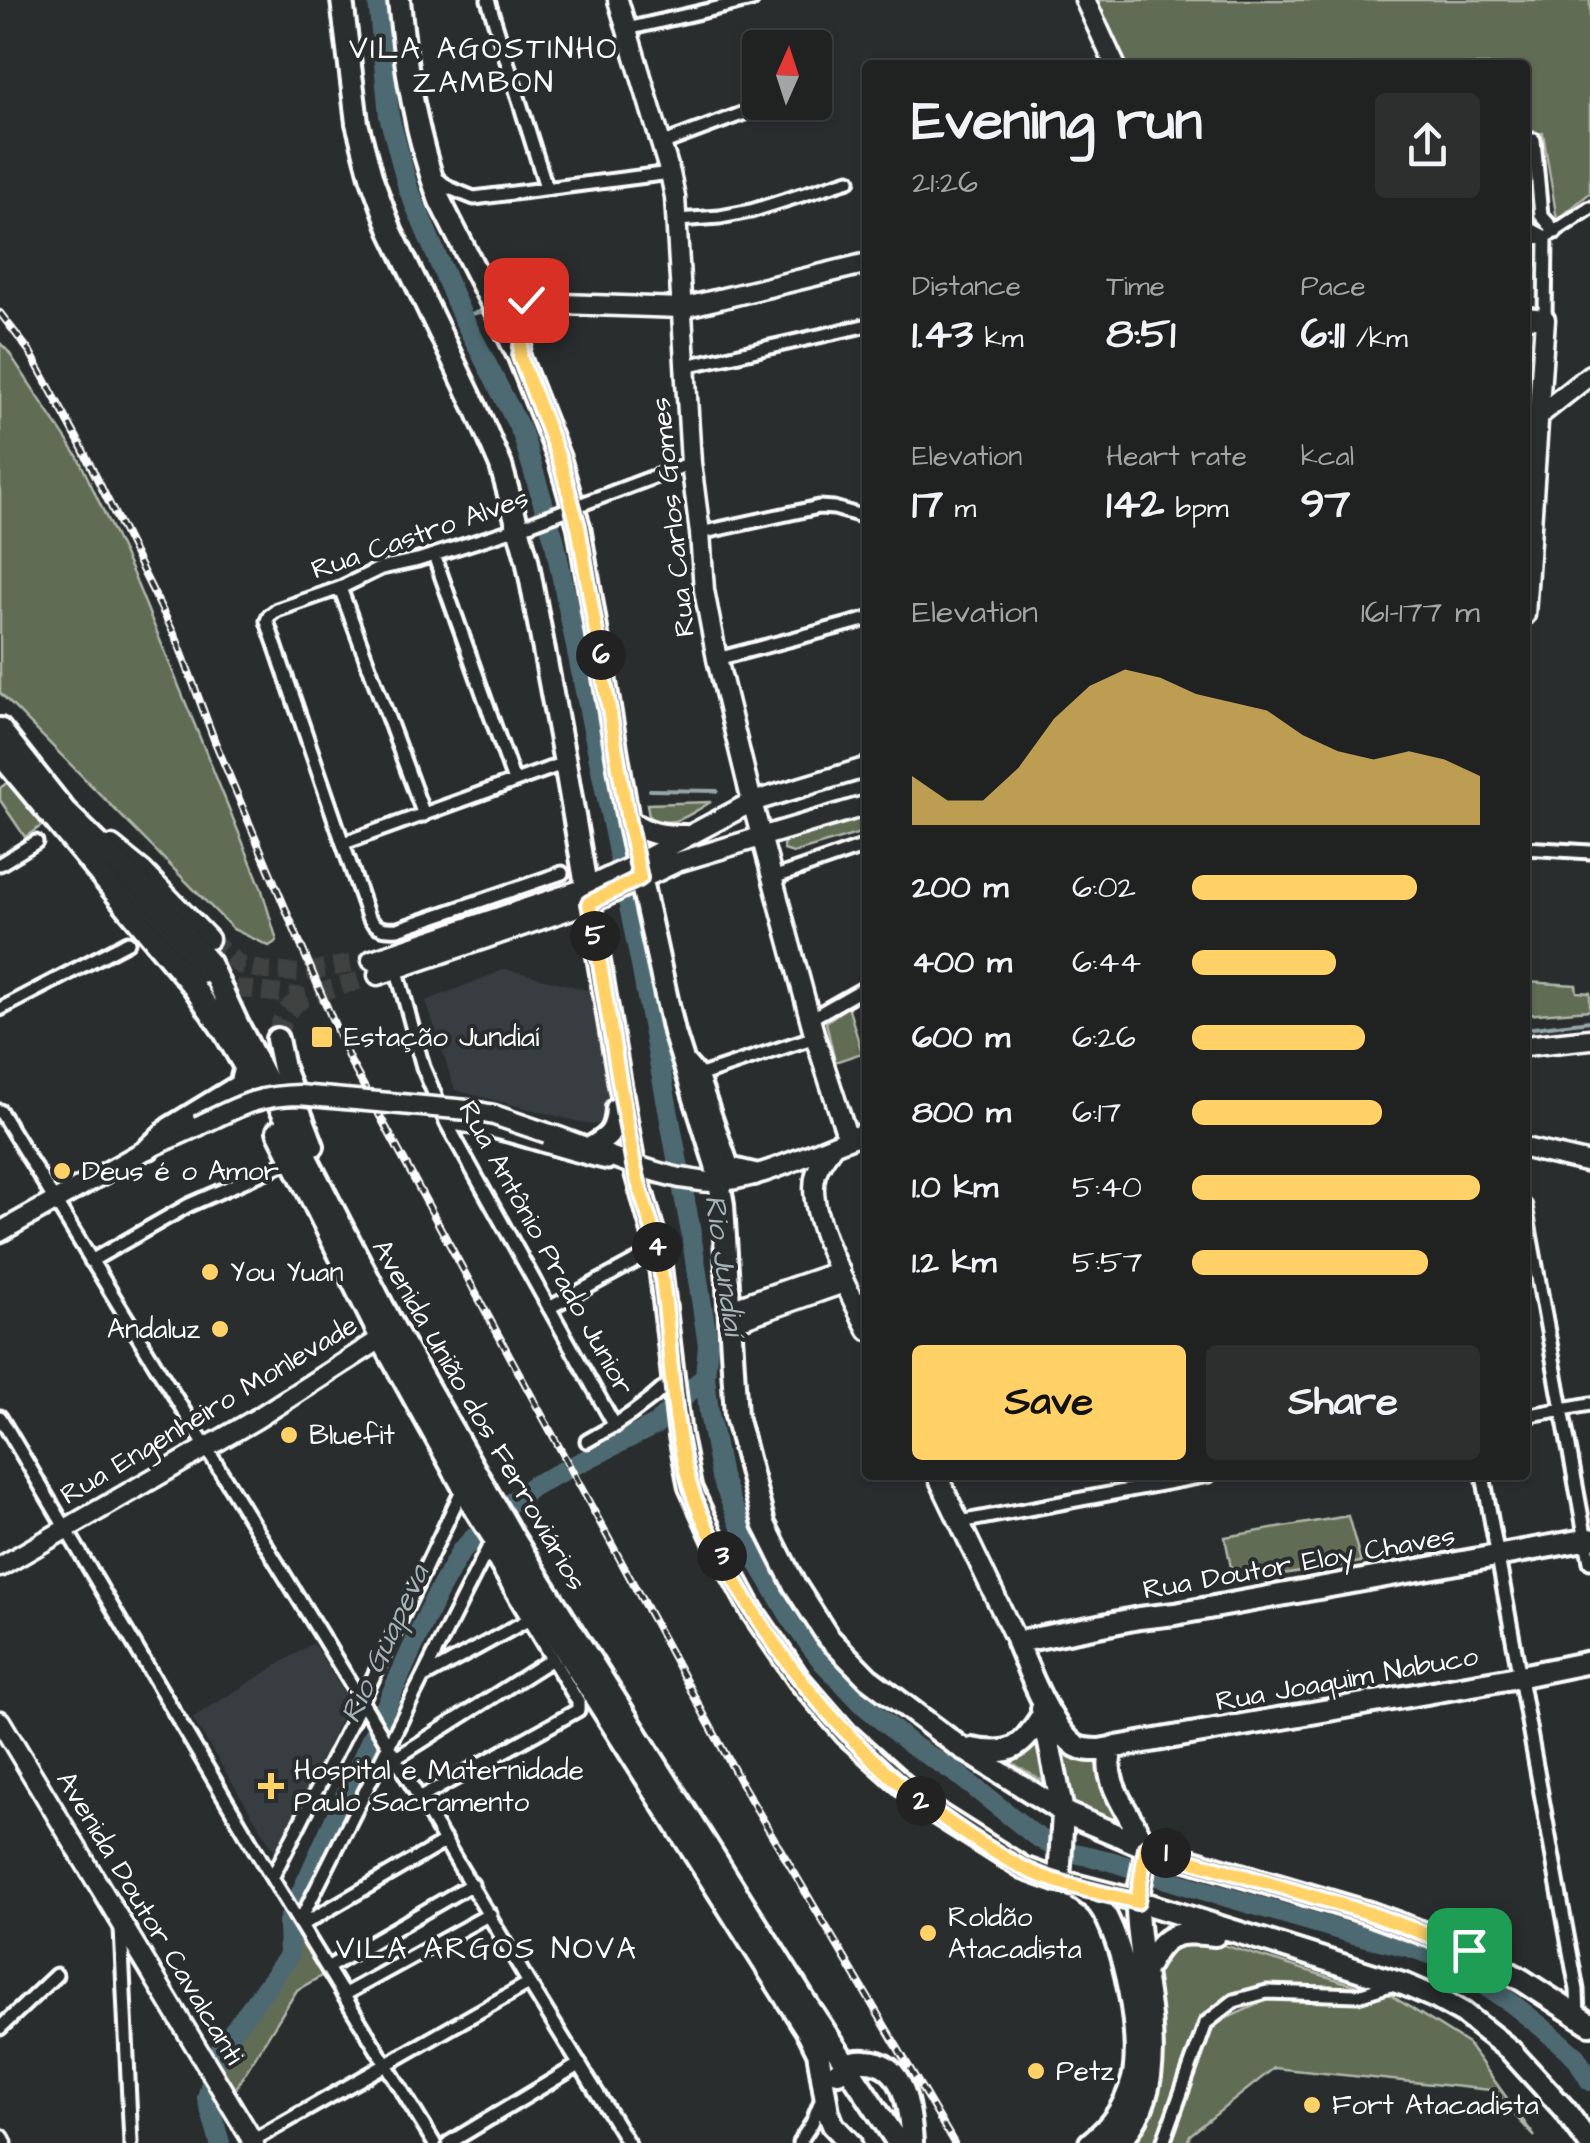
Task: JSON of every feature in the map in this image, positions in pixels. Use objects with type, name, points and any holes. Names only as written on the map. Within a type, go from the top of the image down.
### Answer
[{"type":"main road","points":[[342,0],[357,123],[371,176],[392,231],[502,466],[523,526],[592,893],[618,1076],[644,1169],[658,1249],[680,1436],[690,1487],[752,1612],[799,1680],[846,1734],[930,1810],[1023,1868],[1138,1894],[1436,1998],[1463,2013],[1510,2050],[1588,2140]]},
{"type":"main road","points":[[399,0],[406,72],[428,172],[462,211],[478,276],[521,347],[560,461],[568,510],[588,579],[636,872],[674,1032],[726,1174],[723,1205],[736,1416],[764,1524],[794,1584],[828,1637],[868,1678],[1064,1821],[1145,1850],[1369,1913],[1456,1945],[1522,1980],[1584,2020]]},
{"type":"main road","name":"Rua Carlos Gomes","points":[[618,0],[670,173],[677,220],[691,463],[704,590],[716,660],[841,1141]]},
{"type":"main road","points":[[1085,0],[1113,60]]},
{"type":"main road","points":[[478,276],[504,296],[526,300],[682,308],[862,263]]},
{"type":"main road","points":[[521,347],[526,300]]},
{"type":"main road","points":[[521,347],[534,319],[561,304]]},
{"type":"main road","points":[[1530,318],[1545,319],[1530,520]]},
{"type":"main road","points":[[1538,417],[1590,375]]},
{"type":"main road","name":"Avenida União dos Ferroviários","points":[[0,729],[65,811],[143,887],[209,963],[354,1250],[388,1334],[464,1486],[483,1504]]},
{"type":"main road","name":"Avenida União dos Ferroviários","points":[[0,754],[193,986],[257,1086],[292,1160],[499,1538],[810,2034],[818,2052],[828,2112],[833,2125],[850,2143]]},
{"type":"main road","points":[[375,968],[592,893],[636,872],[685,836],[752,802],[862,770]]},
{"type":"main road","points":[[55,797],[143,871],[208,939]]},
{"type":"main road","points":[[636,872],[862,807]]},
{"type":"main road","points":[[628,821],[661,836],[685,836]]},
{"type":"main road","points":[[72,841],[92,851],[202,973]]},
{"type":"main road","points":[[276,1039],[283,1068],[354,1250]]},
{"type":"main road","points":[[1530,1045],[1590,1039]]},
{"type":"main road","points":[[150,1148],[170,1128],[240,1085],[245,1068]]},
{"type":"main road","points":[[590,1148],[613,1131],[618,1076]]},
{"type":"main road","points":[[0,1232],[150,1148],[254,1099],[272,1096],[299,1095],[494,1115],[644,1169],[726,1174],[800,1159],[862,1134]]},
{"type":"main road","points":[[841,1141],[816,1174],[814,1207],[842,1277],[860,1298]]},
{"type":"main road","points":[[1530,1149],[1590,1163]]},
{"type":"main road","points":[[730,1317],[842,1277]]},
{"type":"main road","name":"Rua Engenheiro Monlevade","points":[[0,1567],[206,1448],[388,1334]]},
{"type":"main road","points":[[939,1480],[1036,1688],[1064,1734],[1086,1750],[1112,1748],[1108,1768],[1145,1850],[1138,1894],[1137,2058],[1127,2098],[1116,2118],[1090,2143]]},
{"type":"main road","name":"Avenida União dos Ferroviários","points":[[499,1538],[898,2143]]},
{"type":"main road","name":"Rua Doutor Eloy Chaves","points":[[1016,1642],[1588,1540]]},
{"type":"main road","name":"Rua Joaquim Nabuco","points":[[1112,1748],[1590,1662]]},
{"type":"main road","points":[[1036,1688],[1064,1821],[1065,1878]]},
{"type":"main road","points":[[956,1745],[998,1753],[1022,1744],[1043,1714]]},
{"type":"main road","name":"Avenida Doutor Cavalcanti","points":[[0,1722],[253,2142]]},
{"type":"main road","points":[[1065,1878],[1098,1904],[1139,1986],[1154,2044],[1153,2066],[1140,2109],[1129,2132],[1118,2143]]},
{"type":"main road","points":[[1139,1986],[1157,1946],[1171,1936],[1184,1933],[1263,1940]]},
{"type":"main road","points":[[826,2090],[846,2063],[877,2062],[903,2089],[912,2143]]},
{"type":"street","points":[[488,0],[546,188]]},
{"type":"street","points":[[627,30],[752,0]]},
{"type":"street","points":[[661,144],[742,114]]},
{"type":"street","points":[[1534,140],[1541,215],[1551,235],[1545,319]]},
{"type":"street","points":[[428,172],[449,188],[462,211],[546,188],[670,173]]},
{"type":"street","points":[[677,220],[720,218],[751,211],[849,180]]},
{"type":"street","points":[[1530,237],[1551,235],[1590,208]]},
{"type":"street","points":[[1530,228],[1551,235]]},
{"type":"street","points":[[686,366],[862,326]]},
{"type":"street","name":"Rua Castro Alves","points":[[344,843],[268,616],[380,568],[523,526],[691,463]]},
{"type":"street","points":[[700,533],[819,507],[862,516]]},
{"type":"street","points":[[434,554],[514,782]]},
{"type":"street","points":[[340,588],[424,815]]},
{"type":"street","points":[[716,660],[862,621]]},
{"type":"street","points":[[562,873],[398,929],[384,930],[368,917],[344,843],[565,763]]},
{"type":"street","points":[[0,864],[36,842]]},
{"type":"street","points":[[773,878],[862,847]]},
{"type":"street","points":[[1530,848],[1590,852]]},
{"type":"street","points":[[0,1010],[128,942]]},
{"type":"street","name":"Rua Antônio Prado Junior","points":[[400,978],[423,1067],[448,1124],[615,1426]]},
{"type":"street","points":[[701,1075],[813,1028],[862,991]]},
{"type":"street","points":[[674,1032],[687,1060],[701,1075],[726,1174]]},
{"type":"street","points":[[0,1111],[628,2143]]},
{"type":"street","points":[[448,1124],[474,1126],[568,1154],[644,1169]]},
{"type":"street","points":[[91,1261],[189,1206],[292,1160]]},
{"type":"street","points":[[1530,1233],[1590,1562]]},
{"type":"street","points":[[549,1308],[658,1249]]},
{"type":"street","points":[[587,1441],[674,1388]]},
{"type":"street","points":[[1530,1415],[1590,1404]]},
{"type":"street","points":[[0,1417],[434,2143]]},
{"type":"street","points":[[960,1522],[1183,1480]]},
{"type":"street","points":[[1484,1480],[1584,2020]]},
{"type":"street","points":[[276,1883],[365,1706],[464,1486]]},
{"type":"street","points":[[420,1798],[578,1710],[578,1702],[528,1620],[499,1538]]},
{"type":"street","points":[[299,1920],[386,1741],[499,1538]]},
{"type":"street","points":[[425,1676],[528,1620]]},
{"type":"street","points":[[396,1758],[552,1659]]},
{"type":"street","points":[[299,1920],[446,1841]]},
{"type":"street","points":[[326,1968],[472,1884]]},
{"type":"street","points":[[343,1995],[490,1914]]},
{"type":"street","points":[[120,1920],[131,2143]]},
{"type":"street","points":[[0,2028],[56,1975]]},
{"type":"street","points":[[253,2142],[529,1982]]},
{"type":"street","points":[[1164,2143],[1206,2023],[1234,2001],[1267,1992],[1358,1995],[1397,1983]]},
{"type":"street","points":[[449,2143],[580,2064]]},
{"type":"street","points":[[799,2143],[826,2090]]},
{"type":"shaded area","points":[[506,969],[595,992],[610,1099],[603,1123],[591,1125],[455,1090],[426,1001]]},
{"type":"shaded area","name":"Hospital e Maternidade Paulo Sacramento","points":[[313,1643],[349,1701],[276,1853],[192,1718]]},
{"type":"green space","points":[[1097,0],[1590,0],[1590,193],[1557,220],[1543,133],[1530,134],[1530,60],[1122,60]]},
{"type":"green space","points":[[0,343],[78,457],[133,574],[261,887],[277,941],[269,946],[233,929],[0,693]]},
{"type":"green space","points":[[15,777],[49,821],[25,837],[0,800],[0,788]]},
{"type":"green space","points":[[711,802],[681,819],[666,822],[649,817],[647,804]]},
{"type":"green space","points":[[862,816],[862,832],[793,853],[784,850],[786,839]]},
{"type":"green space","points":[[1530,982],[1576,985],[1577,992],[1590,993],[1590,1010],[1530,1015]]},
{"type":"green space","points":[[848,1006],[862,1053],[835,1062],[826,1022]]},
{"type":"green space","points":[[1348,1516],[1361,1562],[1234,1583],[1225,1537]]},
{"type":"green space","points":[[1052,1730],[1094,1759],[1120,1823],[1070,1802]]},
{"type":"green space","points":[[1039,1736],[1048,1780],[1043,1781],[1005,1759]]},
{"type":"green space","points":[[292,1926],[323,1975],[297,1990],[232,2094],[219,2076],[232,2045],[295,1955]]},
{"type":"green space","points":[[1182,1939],[1207,1940],[1364,1988],[1267,1986],[1233,1996],[1203,2020],[1158,2143],[1126,2143],[1148,1973],[1161,1948]]},
{"type":"green space","points":[[1387,1993],[1468,2044],[1535,2137],[1491,2090],[1274,2068],[1190,2135],[1187,2143],[1169,2143],[1212,2025],[1269,1999],[1355,2002]]},
{"type":"waterway","name":"Rio Jundiaí","points":[[378,0],[389,116],[408,188],[462,316],[522,433],[554,539],[690,1227],[708,1345],[705,1376],[709,1413],[721,1477],[750,1549],[795,1625],[822,1661],[864,1705],[910,1744],[956,1773],[1033,1834],[1057,1849],[1439,1957],[1543,2028],[1576,2057],[1590,2081]]},
{"type":"waterway","points":[[462,316],[484,311]]},
{"type":"waterway","points":[[775,803],[862,781]]},
{"type":"waterway","points":[[650,790],[717,791]]},
{"type":"waterway","points":[[1530,1028],[1590,1021]]},
{"type":"waterway","name":"Rio Guapeva","points":[[220,2143],[207,2098],[220,2049],[289,1956],[288,1922],[435,1598],[461,1551],[501,1510],[533,1486],[655,1425],[705,1376]]},
{"type":"tunnel","points":[[209,939],[239,965],[266,971],[299,973],[372,960]]},
{"type":"tunnel","points":[[211,978],[227,987],[304,997],[378,975]]},
{"type":"tunnel","points":[[277,1039],[285,1014],[304,997]]},
{"type":"railway","points":[[0,313],[30,352],[78,440],[177,640],[215,742],[349,1059],[740,1781],[954,2143]]},
{"type":"place","name":"Estação Jundiaí","points":[[322,1037]]},
{"type":"place","name":"Deus é o Amor","points":[[62,1171]]},
{"type":"place","name":"You Yuan","points":[[210,1272]]},
{"type":"place","name":"Andaluz","points":[[220,1329]]},
{"type":"place","name":"Bluefit","points":[[289,1435]]},
{"type":"place","name":"Hospital e Maternidade Paulo Sacramento","points":[[271,1786]]},
{"type":"place","name":"Roldão Atacadista","points":[[928,1933]]},
{"type":"place","name":"Petz","points":[[1036,2071]]},
{"type":"place","name":"Fort Atacadista","points":[[1312,2105]]},
{"type":"district","name":"VILA AGOSTINHO ZAMBON","points":[[484,66]]},
{"type":"district","name":"VILA ARGOS NOVA","points":[[487,1949]]},
{"type":"route","points":[[526,300],[520,357],[560,461],[578,526],[640,878],[589,903],[636,1176],[658,1249],[680,1436],[690,1487],[752,1612],[799,1680],[846,1734],[930,1810],[1023,1868],[1137,1902],[1146,1847],[1369,1913],[1469,1950]]}]
